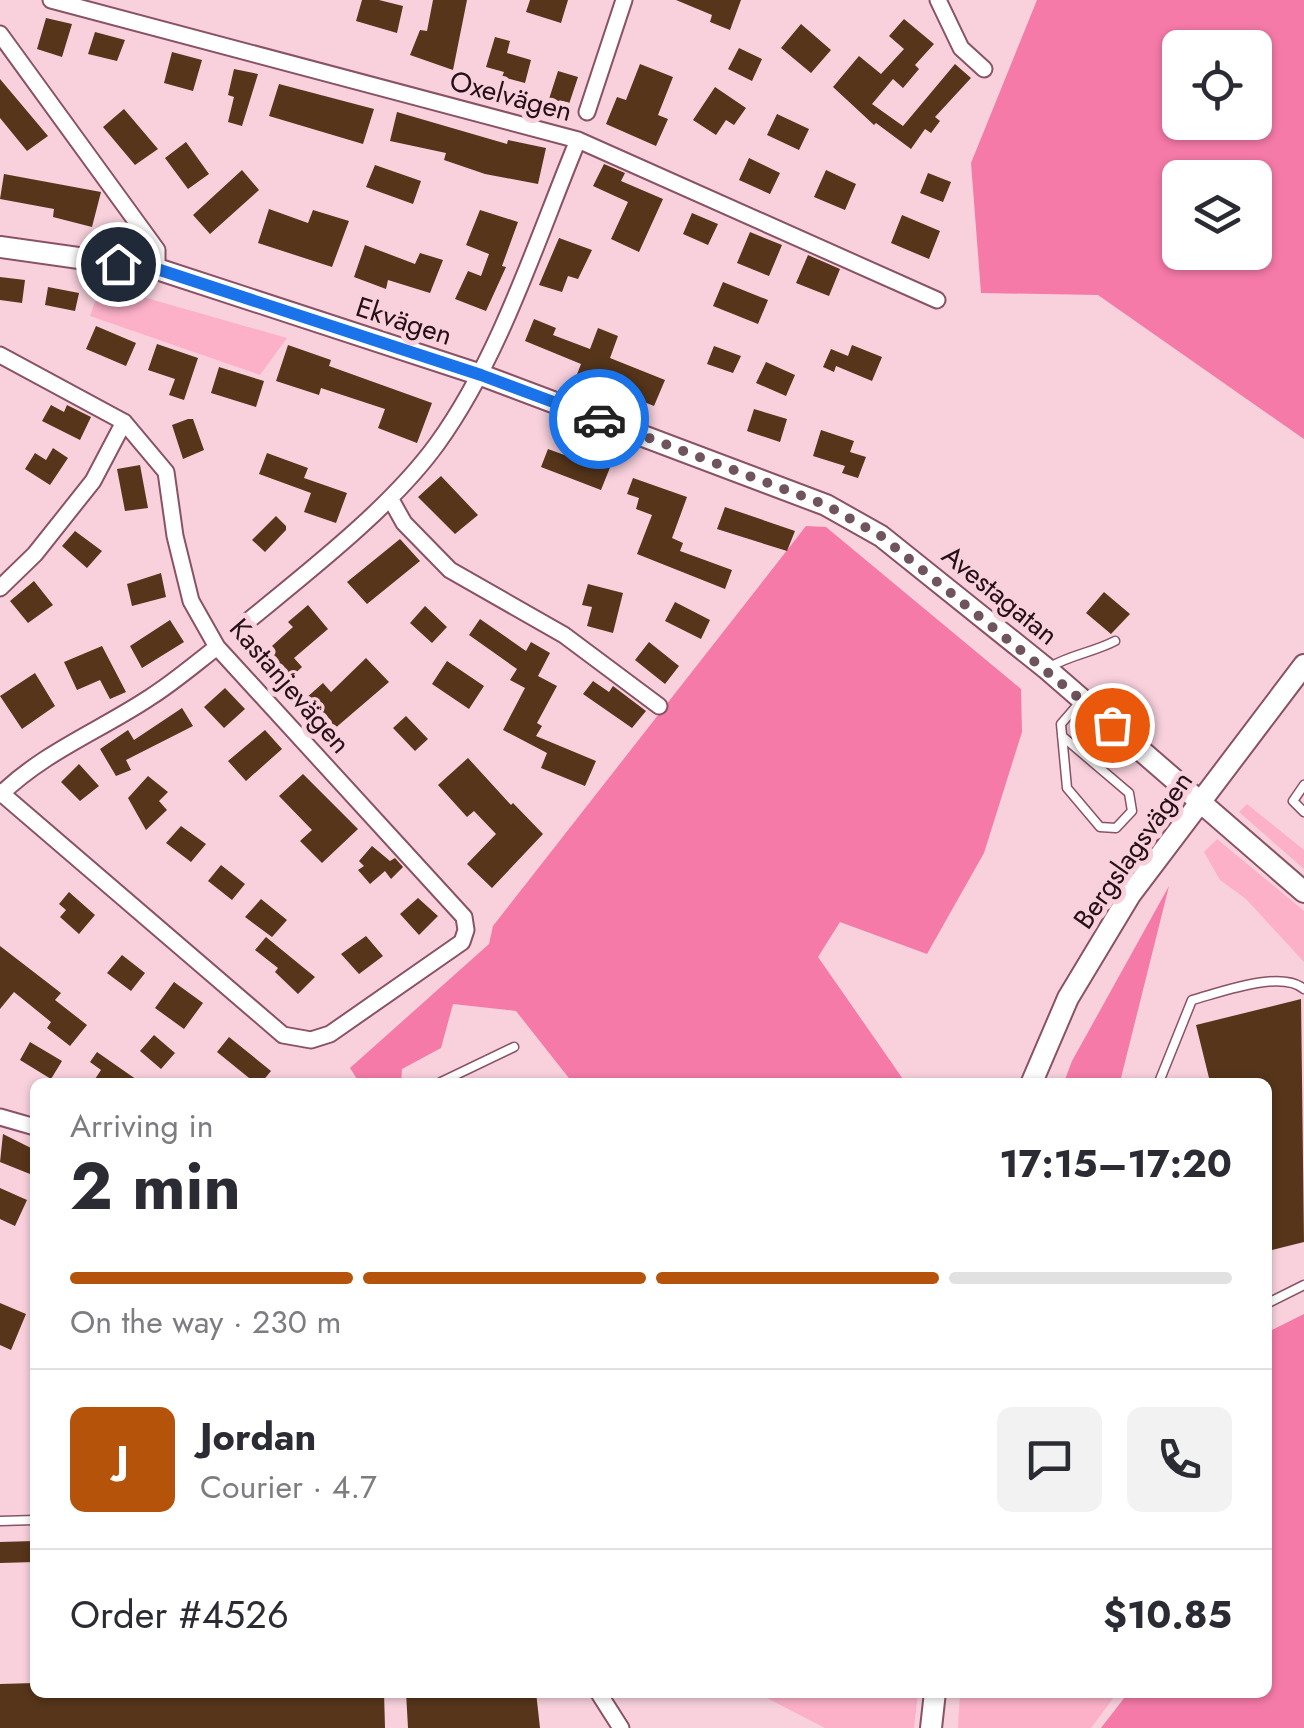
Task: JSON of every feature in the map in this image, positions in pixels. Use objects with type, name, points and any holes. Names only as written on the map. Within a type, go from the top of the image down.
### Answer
[{"type":"street","name":"Oxelvägen","points":[[51,0],[578,140],[936,300]]},
{"type":"street","points":[[586,112],[624,0]]},
{"type":"street","points":[[938,0],[961,48],[984,69]]},
{"type":"street","points":[[0,34],[157,250],[157,269]]},
{"type":"street","points":[[242,626],[390,498],[437,444],[481,375],[578,140]]},
{"type":"street","name":"Ekvägen","points":[[0,247],[157,269],[481,375],[836,510]]},
{"type":"street","name":"Kastanjevägen","points":[[0,355],[124,422],[166,472],[175,536],[191,600],[217,647],[464,917],[466,930],[462,942],[330,1034],[312,1040],[283,1035],[0,794]]},
{"type":"street","points":[[0,588],[34,554],[93,481],[124,422]]},
{"type":"street","points":[[390,498],[404,523],[450,570],[564,635],[659,706]]},
{"type":"street","name":"Avestagatan","points":[[836,510],[881,536],[1047,669],[1304,892]]},
{"type":"street","points":[[0,794],[62,746],[148,698],[217,647]]},
{"type":"street","name":"Bergslagsvägen","points":[[1034,1078],[1068,998],[1130,895],[1304,665]]},
{"type":"street","points":[[0,1116],[30,1125]]},
{"type":"street","points":[[602,1698],[621,1728]]},
{"type":"street","points":[[932,1728],[934,1698]]},
{"type":"lane","points":[[1047,669],[1115,641]]},
{"type":"lane","points":[[1062,736],[1129,793],[1132,811],[1116,828],[1100,827],[1066,788],[1061,724],[1083,699]]},
{"type":"lane","points":[[1304,784],[1292,802],[1304,812]]},
{"type":"lane","points":[[1161,1078],[1192,1000],[1288,980],[1304,988]]},
{"type":"lane","points":[[449,1078],[514,1047]]},
{"type":"lane","points":[[1272,1301],[1304,1285]]},
{"type":"lane","points":[[0,1520],[30,1520]]},
{"type":"shaded area","points":[[1037,0],[1304,0],[1304,439],[1098,295],[981,293],[971,163]]},
{"type":"shaded area","points":[[101,285],[287,338],[260,375],[90,316]]},
{"type":"shaded area","points":[[806,526],[826,527],[1021,689],[1022,732],[984,853],[927,954],[840,922],[818,957],[902,1078],[569,1078],[516,1011],[453,1004],[441,1048],[402,1069],[401,1078],[356,1078],[350,1068],[489,944],[493,926]]},
{"type":"shaded area","points":[[1247,804],[1304,850],[1304,869],[1239,812]]},
{"type":"shaded area","points":[[1217,839],[1304,911],[1304,962],[1246,899],[1220,880],[1204,852]]},
{"type":"shaded area","points":[[1169,886],[1121,1078],[1066,1078]]},
{"type":"shaded area","points":[[1304,1314],[1304,1728],[1101,1728],[1124,1698],[1272,1698],[1272,1330]]},
{"type":"shaded area","points":[[767,1698],[917,1698],[914,1728],[825,1728]]},
{"type":"shaded area","points":[[960,1698],[1113,1698],[1091,1728],[958,1728]]},
{"type":"building","points":[[362,0],[403,6],[397,33],[356,21]]},
{"type":"building","points":[[433,0],[467,0],[453,70],[410,55],[420,30],[427,31]]},
{"type":"building","points":[[530,0],[568,0],[561,23],[526,12]]},
{"type":"building","points":[[676,0],[741,0],[730,30],[710,22],[712,15]]},
{"type":"building","points":[[46,18],[72,24],[62,57],[37,49]]},
{"type":"building","points":[[904,19],[934,44],[915,65],[919,69],[903,88],[893,79],[872,104],[903,126],[955,64],[971,78],[935,117],[940,121],[931,133],[925,129],[911,149],[874,125],[833,87],[859,56],[881,74],[904,49],[889,36]]},
{"type":"building","points":[[801,24],[831,50],[811,73],[781,48]]},
{"type":"building","points":[[95,32],[125,40],[117,61],[88,54]]},
{"type":"building","points":[[495,37],[510,41],[507,53],[531,60],[525,83],[502,77],[504,72],[486,67]]},
{"type":"building","points":[[739,48],[762,59],[752,81],[728,69]]},
{"type":"building","points":[[172,52],[202,60],[193,91],[164,83]]},
{"type":"building","points":[[640,64],[673,77],[658,115],[668,119],[656,146],[606,124],[617,97],[626,100]]},
{"type":"building","points":[[234,69],[258,74],[242,126],[228,122],[234,97],[228,95]]},
{"type":"building","points":[[558,71],[578,77],[569,104],[549,99]]},
{"type":"building","points":[[0,79],[48,136],[27,151],[0,118]]},
{"type":"building","points":[[279,84],[374,109],[363,144],[269,116]]},
{"type":"building","points":[[715,87],[746,108],[734,125],[726,120],[716,135],[693,120]]},
{"type":"building","points":[[124,109],[158,149],[135,165],[103,127]]},
{"type":"building","points":[[397,112],[507,144],[508,140],[546,148],[538,184],[485,174],[444,160],[446,153],[390,141]]},
{"type":"building","points":[[777,114],[809,129],[799,150],[767,135]]},
{"type":"building","points":[[186,142],[209,174],[188,189],[165,158]]},
{"type":"building","points":[[749,158],[780,173],[770,194],[739,180]]},
{"type":"building","points":[[604,164],[625,173],[621,181],[663,199],[639,252],[611,239],[628,202],[593,186]]},
{"type":"building","points":[[375,165],[421,181],[413,204],[366,187]]},
{"type":"building","points":[[242,170],[259,190],[210,234],[193,215]]},
{"type":"building","points":[[826,170],[856,184],[845,210],[814,197]]},
{"type":"building","points":[[928,173],[951,182],[943,202],[920,193]]},
{"type":"building","points":[[4,174],[101,192],[92,227],[53,217],[54,209],[0,199]]},
{"type":"building","points":[[269,209],[308,223],[313,210],[349,221],[332,267],[258,243]]},
{"type":"building","points":[[480,210],[518,222],[502,266],[506,267],[486,311],[455,299],[468,271],[481,276],[489,254],[466,245]]},
{"type":"building","points":[[692,213],[718,224],[708,245],[683,234]]},
{"type":"building","points":[[902,215],[940,231],[929,259],[891,243]]},
{"type":"building","points":[[750,232],[782,245],[769,276],[737,263]]},
{"type":"building","points":[[559,238],[592,250],[578,279],[568,276],[562,292],[539,285]]},
{"type":"building","points":[[365,245],[415,264],[420,253],[443,260],[430,293],[388,280],[386,289],[354,277]]},
{"type":"building","points":[[808,255],[840,269],[829,296],[796,283]]},
{"type":"building","points":[[0,277],[25,280],[22,303],[0,300]]},
{"type":"building","points":[[723,282],[768,300],[758,324],[713,306]]},
{"type":"building","points":[[48,287],[79,293],[75,311],[45,305]]},
{"type":"building","points":[[534,319],[556,328],[553,335],[590,349],[598,328],[618,336],[610,358],[665,380],[654,406],[634,398],[637,392],[597,376],[593,389],[574,382],[581,364],[525,341]]},
{"type":"building","points":[[96,326],[136,343],[126,366],[86,349]]},
{"type":"building","points":[[157,344],[198,358],[184,400],[169,395],[175,379],[148,370]]},
{"type":"building","points":[[288,345],[331,360],[329,366],[432,403],[417,443],[378,428],[385,409],[321,388],[319,395],[276,381]]},
{"type":"building","points":[[852,345],[882,357],[872,381],[836,366],[834,372],[823,367],[831,349],[848,356]]},
{"type":"building","points":[[714,346],[741,356],[733,373],[707,364]]},
{"type":"building","points":[[766,362],[795,375],[786,396],[756,383]]},
{"type":"building","points":[[219,367],[264,381],[256,407],[211,393]]},
{"type":"building","points":[[51,405],[64,412],[67,405],[91,417],[80,440],[42,421]]},
{"type":"building","points":[[754,409],[787,419],[780,442],[747,431]]},
{"type":"building","points":[[193,419],[204,450],[183,459],[172,425]]},
{"type":"building","points":[[821,430],[854,441],[850,452],[866,457],[858,478],[842,473],[845,466],[813,456]]},
{"type":"building","points":[[53,448],[68,458],[50,485],[25,469],[35,453],[46,460]]},
{"type":"building","points":[[548,449],[589,464],[591,457],[611,465],[601,490],[541,467]]},
{"type":"building","points":[[267,453],[308,468],[304,478],[347,493],[336,523],[304,512],[311,493],[259,474]]},
{"type":"building","points":[[140,465],[148,508],[125,511],[117,469]]},
{"type":"building","points":[[441,476],[478,515],[455,534],[418,497]]},
{"type":"building","points":[[633,478],[687,497],[672,538],[683,543],[680,551],[732,570],[725,589],[637,554],[652,515],[636,509],[639,498],[627,494]]},
{"type":"building","points":[[725,507],[795,531],[787,551],[717,529]]},
{"type":"building","points":[[276,516],[286,530],[265,552],[252,540]]},
{"type":"building","points":[[75,531],[102,551],[87,568],[62,546]]},
{"type":"building","points":[[400,539],[420,561],[367,604],[347,582]]},
{"type":"building","points":[[161,573],[166,597],[132,606],[127,584]]},
{"type":"building","points":[[34,581],[53,605],[28,623],[10,601]]},
{"type":"building","points":[[588,584],[623,593],[613,633],[587,626],[592,607],[582,605]]},
{"type":"building","points":[[1104,592],[1130,614],[1111,634],[1086,613]]},
{"type":"building","points":[[675,602],[710,620],[701,639],[665,621]]},
{"type":"building","points":[[308,605],[328,629],[294,658],[302,667],[286,682],[262,655],[293,627],[288,622]]},
{"type":"building","points":[[425,606],[447,627],[432,643],[410,623]]},
{"type":"building","points":[[480,619],[526,651],[531,642],[550,653],[538,676],[557,686],[537,723],[542,726],[536,736],[596,761],[585,786],[541,768],[547,753],[503,730],[525,688],[510,680],[517,669],[469,635]]},
{"type":"building","points":[[170,620],[184,642],[142,668],[130,646]]},
{"type":"building","points":[[649,642],[679,666],[665,684],[635,660]]},
{"type":"building","points":[[102,646],[126,692],[110,699],[100,680],[77,690],[64,662]]},
{"type":"building","points":[[366,658],[389,682],[333,730],[305,699],[323,683],[331,692]]},
{"type":"building","points":[[447,661],[484,686],[469,709],[432,684]]},
{"type":"building","points":[[35,673],[55,706],[22,729],[0,696]]},
{"type":"building","points":[[593,681],[609,692],[613,686],[646,711],[632,728],[583,694]]},
{"type":"building","points":[[225,688],[245,709],[224,728],[204,707]]},
{"type":"building","points":[[182,708],[193,726],[126,760],[131,770],[116,776],[100,749],[128,730],[134,740]]},
{"type":"building","points":[[406,716],[428,739],[415,751],[393,728]]},
{"type":"building","points":[[265,730],[282,749],[246,781],[228,761]]},
{"type":"building","points":[[468,758],[543,834],[492,888],[467,864],[496,834],[474,811],[467,817],[438,785]]},
{"type":"building","points":[[79,764],[99,786],[80,801],[61,782]]},
{"type":"building","points":[[303,774],[358,829],[322,863],[300,841],[312,830],[279,796]]},
{"type":"building","points":[[148,776],[168,792],[159,801],[167,810],[146,830],[128,798]]},
{"type":"building","points":[[181,826],[206,844],[191,862],[166,843]]},
{"type":"building","points":[[372,846],[403,867],[391,879],[385,871],[370,884],[358,870],[364,866],[359,861]]},
{"type":"building","points":[[221,865],[245,884],[232,900],[208,881]]},
{"type":"building","points":[[69,892],[95,915],[79,934],[60,917],[66,910],[59,904]]},
{"type":"building","points":[[418,898],[438,916],[419,935],[400,914]]},
{"type":"building","points":[[261,899],[287,920],[272,937],[245,917]]},
{"type":"building","points":[[366,936],[383,956],[359,974],[341,954]]},
{"type":"building","points":[[266,937],[315,977],[298,994],[275,972],[278,968],[255,950]]},
{"type":"building","points":[[0,946],[61,993],[55,1000],[87,1025],[70,1046],[47,1028],[51,1022],[14,992],[0,1009]]},
{"type":"building","points":[[122,955],[145,973],[131,991],[107,973]]},
{"type":"building","points":[[174,982],[203,1003],[184,1029],[155,1008]]},
{"type":"building","points":[[1301,999],[1304,1242],[1272,1250],[1272,1078],[1209,1078],[1196,1025]]},
{"type":"building","points":[[154,1035],[175,1053],[161,1069],[140,1051]]},
{"type":"building","points":[[229,1037],[271,1071],[265,1078],[249,1078],[217,1052]]},
{"type":"building","points":[[30,1042],[62,1061],[49,1078],[20,1060]]},
{"type":"building","points":[[97,1052],[134,1078],[96,1078],[101,1070],[90,1062]]},
{"type":"building","points":[[3,1134],[30,1148],[30,1174],[0,1162]]},
{"type":"building","points":[[0,1188],[27,1200],[15,1226],[0,1219]]},
{"type":"building","points":[[0,1303],[26,1314],[11,1350],[0,1345]]},
{"type":"building","points":[[30,1541],[30,1562],[0,1563],[0,1542]]},
{"type":"building","points":[[30,1683],[30,1698],[384,1698],[385,1728],[0,1728],[0,1684]]},
{"type":"building","points":[[406,1698],[537,1698],[540,1728],[408,1728]]},
{"type":"way so far","points":[[599,419],[826,505],[881,536],[1112,725]]},
{"type":"route","points":[[118,264],[157,269],[481,375],[599,419]]}]
